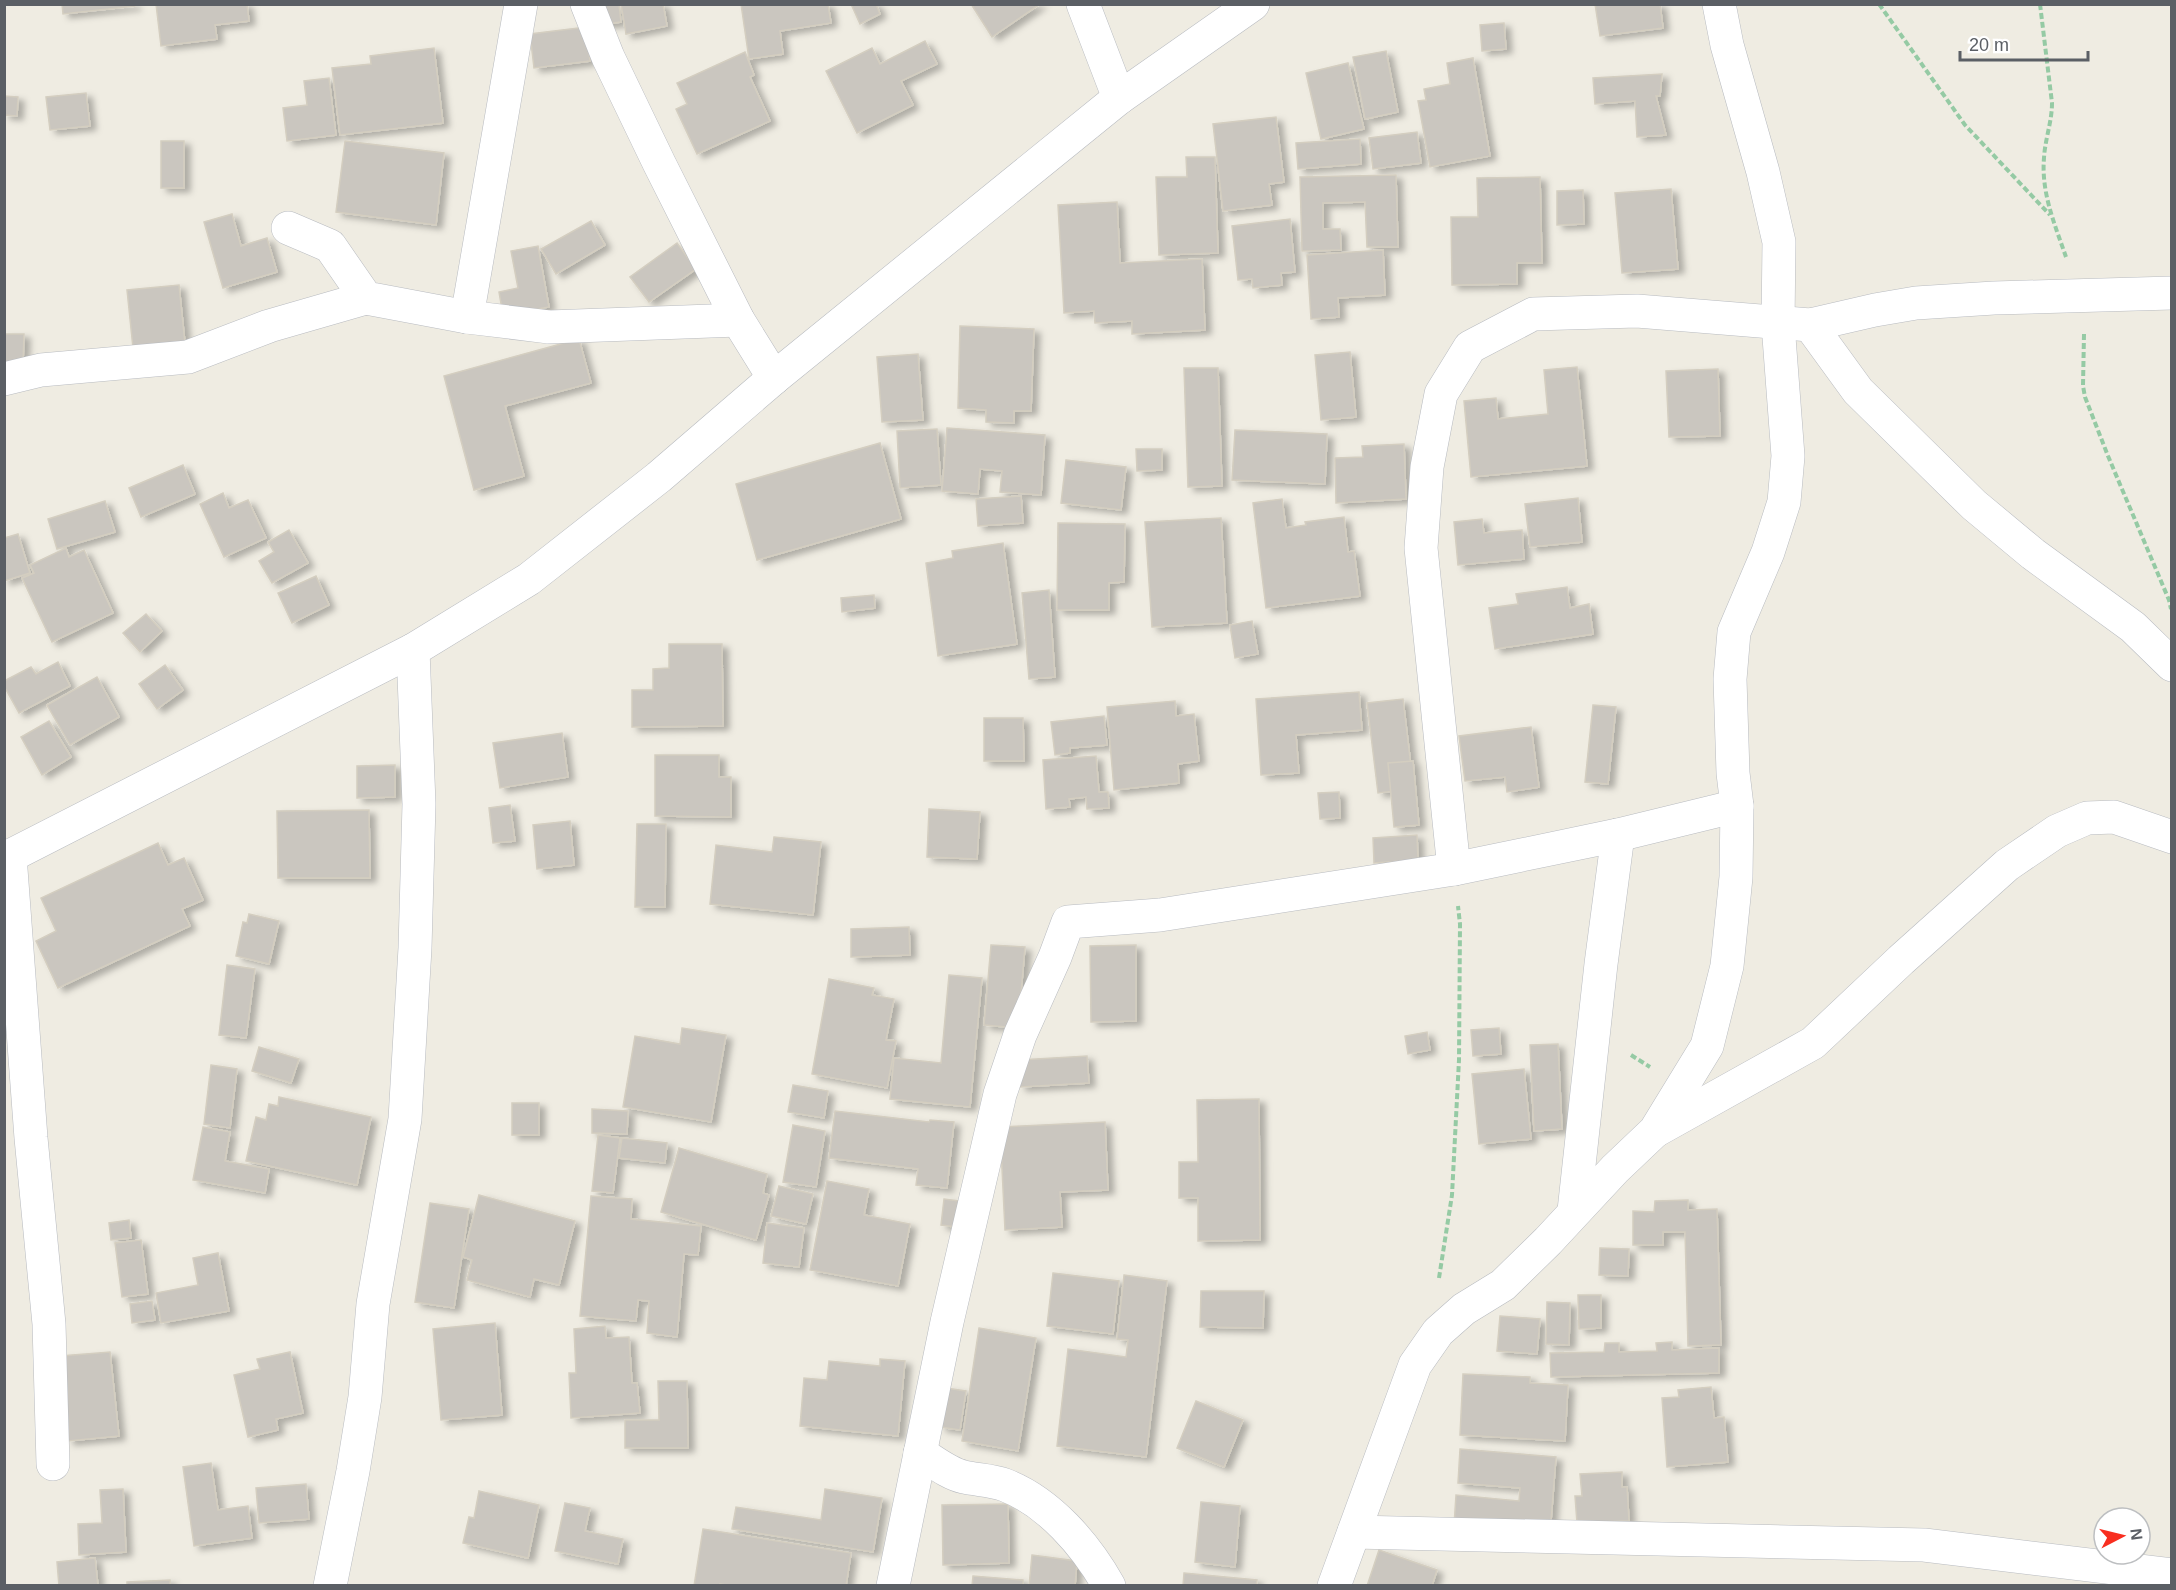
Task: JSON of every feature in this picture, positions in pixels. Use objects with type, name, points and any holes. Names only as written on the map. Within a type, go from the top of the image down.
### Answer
[{"type":"street","points":[[467,317],[521,4]]},
{"type":"street","points":[[587,4],[618,78],[738,320],[774,378]]},
{"type":"street","points":[[1083,4],[1119,98]]},
{"type":"street","points":[[53,1464],[49,1324],[7,857],[412,650],[529,579],[659,477],[774,378],[1119,98],[1253,4]]},
{"type":"street","points":[[1334,1586],[1415,1365],[1438,1332],[1464,1309],[1503,1285],[1655,1131],[1707,1046],[1727,966],[1736,877],[1737,806],[1732,773],[1730,679],[1734,632],[1768,552],[1784,502],[1788,456],[1778,324],[1779,242],[1763,172],[1727,45],[1719,4]]},
{"type":"street","points":[[288,228],[330,246],[366,298]]},
{"type":"street","points":[[1454,869],[1421,549],[1427,467],[1442,394],[1470,347],[1533,314],[1637,311],[1810,325],[1917,303],[1994,298],[2172,293]]},
{"type":"street","points":[[4,379],[42,370],[188,357],[269,326],[366,298],[467,317],[549,327],[738,320]]},
{"type":"street","points":[[1810,325],[1858,391],[1974,506],[2033,554],[2133,627],[2172,666]]},
{"type":"street","points":[[330,1586],[365,1397],[373,1304],[405,1119],[415,948],[419,804],[412,650]]},
{"type":"street","points":[[893,1586],[946,1322],[1000,1094],[1024,1026],[1068,922],[1160,915],[1454,869],[1618,835],[1737,806]]},
{"type":"street","points":[[1655,1131],[1813,1043],[2007,865],[2057,831],[2087,818],[2114,817],[2172,837]]},
{"type":"street","points":[[1574,1212],[1601,964],[1618,835]]},
{"type":"street","points":[[920,1453],[961,1477],[1002,1483],[1026,1494],[1045,1508],[1071,1534],[1099,1568],[1109,1586]]},
{"type":"street","points":[[1354,1532],[1924,1545],[2172,1575]]},
{"type":"path","points":[[1879,4],[1947,103],[2051,216]]},
{"type":"path","points":[[2040,4],[2052,103],[2052,117],[2044,161],[2046,194],[2051,216],[2080,296],[2084,329],[2083,386],[2085,397],[2169,600],[2172,613]]},
{"type":"path","points":[[1438,1332],[1440,1268],[1452,1195],[1459,1060],[1460,924],[1454,869]]},
{"type":"path","points":[[1593,1044],[1623,1051],[1650,1067],[1679,1092]]},
{"type":"building","points":[[62,4],[135,4],[135,6],[63,14]]},
{"type":"building","points":[[156,4],[247,4],[249,21],[215,25],[217,39],[161,46]]},
{"type":"building","points":[[595,4],[619,4],[621,22],[597,25]]},
{"type":"building","points":[[621,4],[663,4],[667,26],[626,34]]},
{"type":"building","points":[[741,4],[828,4],[831,23],[780,31],[783,54],[749,59]]},
{"type":"building","points":[[851,4],[876,4],[880,14],[860,24]]},
{"type":"building","points":[[971,4],[1040,4],[992,37]]},
{"type":"building","points":[[1595,4],[1660,4],[1663,28],[1600,36]]},
{"type":"building","points":[[1504,23],[1506,49],[1482,51],[1480,25]]},
{"type":"building","points":[[586,27],[590,61],[534,68],[530,34]]},
{"type":"building","points":[[925,41],[937,64],[901,81],[913,105],[857,133],[826,71],[872,48],[880,64]]},
{"type":"building","points":[[434,48],[443,123],[340,135],[332,68],[371,64],[370,56]]},
{"type":"building","points":[[1386,51],[1398,112],[1365,119],[1353,57]]},
{"type":"building","points":[[745,52],[754,75],[750,77],[770,121],[697,154],[676,109],[687,104],[677,83]]},
{"type":"building","points":[[1473,58],[1490,156],[1430,167],[1418,101],[1426,100],[1424,89],[1450,84],[1447,63]]},
{"type":"building","points":[[1348,63],[1364,129],[1321,139],[1306,73]]},
{"type":"building","points":[[1662,74],[1660,96],[1656,96],[1666,135],[1637,137],[1635,101],[1595,104],[1593,78]]},
{"type":"building","points":[[329,78],[336,135],[287,141],[283,108],[307,105],[304,81]]},
{"type":"building","points":[[86,93],[90,126],[50,130],[46,97]]},
{"type":"building","points":[[4,96],[18,97],[17,116],[4,115]]},
{"type":"building","points":[[1276,117],[1284,182],[1269,184],[1272,205],[1223,211],[1213,124]]},
{"type":"building","points":[[1417,132],[1421,163],[1373,169],[1369,138]]},
{"type":"building","points":[[1360,139],[1361,164],[1298,169],[1296,143]]},
{"type":"building","points":[[161,141],[184,141],[184,188],[161,188]]},
{"type":"building","points":[[345,141],[444,153],[436,225],[336,212]]},
{"type":"building","points":[[1186,157],[1215,157],[1218,253],[1159,255],[1156,177],[1187,177]]},
{"type":"building","points":[[1396,175],[1398,247],[1367,247],[1365,202],[1323,203],[1323,229],[1340,229],[1341,250],[1302,251],[1300,177]]},
{"type":"building","points":[[1540,177],[1542,263],[1517,263],[1517,284],[1452,285],[1451,217],[1478,217],[1477,178]]},
{"type":"building","points":[[1671,189],[1678,269],[1622,273],[1615,193]]},
{"type":"building","points":[[1583,190],[1584,224],[1557,225],[1557,191]]},
{"type":"building","points":[[1117,202],[1120,263],[1202,259],[1205,330],[1132,334],[1132,321],[1095,323],[1094,311],[1064,313],[1058,205]]},
{"type":"building","points":[[232,214],[241,246],[267,238],[277,272],[223,288],[204,222]]},
{"type":"building","points":[[1290,219],[1295,272],[1281,273],[1282,285],[1253,288],[1252,279],[1238,280],[1232,226]]},
{"type":"building","points":[[591,221],[605,245],[556,274],[541,249]]},
{"type":"building","points":[[677,243],[696,269],[649,302],[630,277]]},
{"type":"building","points":[[538,246],[549,307],[503,315],[499,292],[518,288],[511,251]]},
{"type":"building","points":[[1383,250],[1385,295],[1338,298],[1339,317],[1311,319],[1307,255]]},
{"type":"building","points":[[179,285],[185,343],[133,348],[127,290]]},
{"type":"building","points":[[960,326],[1034,329],[1031,411],[1014,411],[1014,423],[986,422],[986,410],[958,408]]},
{"type":"building","points":[[4,334],[24,334],[23,365],[4,365]]},
{"type":"building","points":[[579,339],[591,383],[505,406],[524,476],[474,490],[444,376]]},
{"type":"building","points":[[1350,352],[1356,417],[1321,420],[1315,355]]},
{"type":"building","points":[[918,354],[923,420],[882,422],[877,357]]},
{"type":"building","points":[[1577,367],[1587,466],[1471,477],[1464,401],[1496,398],[1498,419],[1548,414],[1544,370]]},
{"type":"building","points":[[1184,368],[1218,368],[1222,486],[1188,487]]},
{"type":"building","points":[[1718,369],[1720,436],[1669,437],[1666,371]]},
{"type":"building","points":[[947,428],[1045,435],[1041,495],[1000,492],[1002,471],[980,469],[978,494],[942,491]]},
{"type":"building","points":[[937,429],[941,485],[900,488],[897,431]]},
{"type":"building","points":[[1235,430],[1327,434],[1325,484],[1232,480]]},
{"type":"building","points":[[880,443],[901,519],[757,560],[736,484]]},
{"type":"building","points":[[1404,444],[1406,499],[1336,503],[1335,458],[1363,457],[1362,446]]},
{"type":"building","points":[[1136,449],[1162,449],[1162,470],[1137,471]]},
{"type":"building","points":[[1066,460],[1126,467],[1121,510],[1061,503]]},
{"type":"building","points":[[183,465],[195,494],[141,517],[129,488]]},
{"type":"building","points":[[223,493],[229,508],[248,500],[266,538],[224,557],[200,504]]},
{"type":"building","points":[[1021,496],[1023,523],[978,526],[976,499]]},
{"type":"building","points":[[1578,498],[1582,542],[1530,547],[1525,504]]},
{"type":"building","points":[[1282,499],[1286,528],[1306,525],[1305,522],[1344,517],[1348,552],[1354,551],[1360,596],[1266,608],[1253,503]]},
{"type":"building","points":[[105,501],[115,532],[57,549],[48,519]]},
{"type":"building","points":[[1221,518],[1227,623],[1152,627],[1145,522]]},
{"type":"building","points":[[1482,519],[1484,533],[1522,530],[1524,559],[1458,565],[1454,522]]},
{"type":"building","points":[[1058,523],[1125,524],[1124,582],[1109,583],[1109,610],[1057,610]]},
{"type":"building","points":[[289,530],[308,563],[272,583],[259,561],[274,552],[268,542]]},
{"type":"building","points":[[18,534],[30,573],[4,581],[4,538]]},
{"type":"building","points":[[1003,543],[1017,644],[938,656],[926,563],[953,558],[952,551]]},
{"type":"building","points":[[66,548],[69,557],[84,550],[113,613],[52,642],[22,578],[34,573],[30,565]]},
{"type":"building","points":[[316,576],[329,605],[292,623],[278,593]]},
{"type":"building","points":[[1567,587],[1570,608],[1589,604],[1593,634],[1495,649],[1489,608],[1518,604],[1516,594]]},
{"type":"building","points":[[1049,590],[1055,677],[1029,679],[1022,593]]},
{"type":"building","points":[[874,595],[875,608],[842,612],[841,598]]},
{"type":"building","points":[[146,614],[162,631],[140,652],[123,633]]},
{"type":"building","points":[[1252,621],[1258,654],[1235,658],[1230,625]]},
{"type":"building","points":[[669,644],[722,644],[723,726],[632,727],[632,690],[653,690],[653,669],[669,668]]},
{"type":"building","points":[[58,662],[70,686],[19,713],[4,686],[4,681],[31,667],[36,674]]},
{"type":"building","points":[[165,665],[183,690],[157,709],[139,684]]},
{"type":"building","points":[[97,677],[119,717],[70,745],[47,705]]},
{"type":"building","points":[[1359,692],[1362,730],[1296,735],[1299,773],[1261,775],[1256,699]]},
{"type":"building","points":[[1403,699],[1418,825],[1398,827],[1394,791],[1378,793],[1367,703]]},
{"type":"building","points":[[1175,701],[1176,716],[1194,714],[1199,761],[1178,764],[1179,783],[1114,790],[1107,707]]},
{"type":"building","points":[[1593,705],[1616,707],[1608,784],[1585,782]]},
{"type":"building","points":[[1104,716],[1107,745],[1070,748],[1070,753],[1055,755],[1051,722]]},
{"type":"building","points":[[984,718],[1023,718],[1024,761],[984,761]]},
{"type":"building","points":[[49,721],[71,757],[42,775],[21,737]]},
{"type":"building","points":[[1531,727],[1539,787],[1507,792],[1505,777],[1465,781],[1459,736]]},
{"type":"building","points":[[562,733],[568,777],[500,788],[493,743]]},
{"type":"building","points":[[655,755],[719,755],[719,777],[731,777],[731,817],[655,816]]},
{"type":"building","points":[[1096,756],[1099,792],[1108,792],[1109,808],[1087,809],[1086,797],[1069,799],[1070,807],[1046,809],[1043,760]]},
{"type":"building","points":[[1413,761],[1419,825],[1394,827],[1388,763]]},
{"type":"building","points":[[395,765],[395,797],[357,798],[357,766]]},
{"type":"building","points":[[1339,792],[1340,818],[1320,819],[1318,793]]},
{"type":"building","points":[[510,805],[515,841],[493,843],[489,808]]},
{"type":"building","points":[[929,809],[980,812],[977,859],[927,857]]},
{"type":"building","points":[[369,810],[370,878],[278,878],[277,811]]},
{"type":"building","points":[[570,821],[574,865],[537,869],[533,825]]},
{"type":"building","points":[[637,824],[666,824],[665,907],[635,907]]},
{"type":"building","points":[[1417,835],[1418,860],[1374,863],[1373,838]]},
{"type":"building","points":[[774,837],[821,842],[813,915],[710,904],[716,845],[772,852]]},
{"type":"building","points":[[158,843],[168,865],[184,858],[203,900],[182,909],[190,926],[58,988],[36,941],[56,931],[41,898]]},
{"type":"building","points":[[249,914],[279,921],[269,964],[236,956],[243,922],[247,923]]},
{"type":"building","points":[[909,927],[910,955],[851,957],[851,929]]},
{"type":"building","points":[[991,945],[1025,947],[1018,1028],[984,1025]]},
{"type":"building","points":[[1136,945],[1136,1021],[1091,1022],[1090,946]]},
{"type":"building","points":[[227,965],[255,969],[246,1038],[219,1035]]},
{"type":"building","points":[[949,975],[982,978],[970,1107],[890,1099],[894,1058],[941,1063]]},
{"type":"building","points":[[829,979],[874,988],[872,995],[894,999],[886,1040],[896,1041],[887,1088],[812,1074]]},
{"type":"building","points":[[682,1028],[726,1035],[711,1122],[623,1107],[635,1036],[680,1044]]},
{"type":"building","points":[[1499,1028],[1501,1054],[1473,1056],[1471,1030]]},
{"type":"building","points":[[1427,1032],[1430,1050],[1408,1054],[1405,1036]]},
{"type":"building","points":[[1558,1044],[1562,1129],[1534,1131],[1530,1045]]},
{"type":"building","points":[[259,1047],[299,1059],[291,1083],[252,1071]]},
{"type":"building","points":[[1087,1056],[1089,1083],[1020,1087],[1019,1060]]},
{"type":"building","points":[[211,1065],[237,1069],[230,1128],[204,1124]]},
{"type":"building","points":[[1524,1069],[1531,1139],[1479,1144],[1472,1074]]},
{"type":"building","points":[[793,1085],[828,1091],[824,1118],[788,1112]]},
{"type":"building","points":[[279,1097],[371,1117],[357,1185],[246,1161],[256,1117],[266,1120],[269,1104],[278,1106]]},
{"type":"building","points":[[1259,1099],[1260,1240],[1198,1241],[1198,1198],[1179,1198],[1179,1162],[1198,1162],[1197,1100]]},
{"type":"building","points":[[512,1103],[539,1103],[539,1135],[512,1135]]},
{"type":"building","points":[[592,1109],[628,1111],[627,1134],[592,1133]]},
{"type":"building","points":[[835,1111],[929,1122],[930,1120],[954,1122],[947,1188],[916,1185],[918,1169],[829,1158]]},
{"type":"building","points":[[1105,1122],[1108,1190],[1060,1192],[1062,1227],[1005,1230],[1000,1127]]},
{"type":"building","points":[[793,1125],[825,1131],[816,1187],[783,1182]]},
{"type":"building","points":[[203,1127],[230,1132],[225,1161],[269,1169],[265,1193],[193,1180]]},
{"type":"building","points":[[598,1135],[620,1138],[613,1193],[592,1191]]},
{"type":"building","points":[[622,1138],[667,1143],[665,1163],[619,1158]]},
{"type":"building","points":[[679,1148],[767,1174],[763,1193],[769,1195],[756,1240],[661,1212]]},
{"type":"building","points":[[827,1181],[869,1189],[864,1215],[910,1224],[898,1286],[810,1270]]},
{"type":"building","points":[[779,1186],[813,1194],[806,1224],[771,1216]]},
{"type":"building","points":[[479,1195],[575,1221],[559,1285],[534,1279],[530,1297],[467,1280],[472,1260],[463,1257]]},
{"type":"building","points":[[591,1196],[632,1199],[631,1219],[701,1226],[698,1255],[684,1254],[677,1337],[647,1333],[649,1301],[638,1300],[636,1321],[580,1316]]},
{"type":"building","points":[[944,1199],[967,1202],[964,1228],[941,1225]]},
{"type":"building","points":[[1688,1200],[1688,1210],[1717,1209],[1721,1345],[1688,1346],[1685,1232],[1663,1232],[1663,1245],[1633,1245],[1633,1211],[1654,1212],[1655,1201]]},
{"type":"building","points":[[430,1203],[469,1209],[454,1308],[415,1302]]},
{"type":"building","points":[[129,1220],[131,1238],[111,1240],[109,1223]]},
{"type":"building","points":[[767,1223],[804,1228],[799,1267],[763,1263]]},
{"type":"building","points":[[141,1240],[148,1294],[122,1297],[115,1243]]},
{"type":"building","points":[[1600,1248],[1629,1249],[1628,1276],[1599,1275]]},
{"type":"building","points":[[218,1253],[229,1311],[161,1323],[156,1293],[198,1285],[193,1258]]},
{"type":"building","points":[[1053,1273],[1119,1281],[1113,1334],[1047,1326]]},
{"type":"building","points":[[1124,1275],[1167,1281],[1146,1457],[1057,1446],[1068,1349],[1126,1357],[1128,1340],[1117,1339]]},
{"type":"building","points":[[1201,1291],[1264,1291],[1263,1328],[1200,1327]]},
{"type":"building","points":[[1578,1295],[1601,1295],[1601,1328],[1579,1329]]},
{"type":"building","points":[[152,1301],[155,1320],[132,1323],[130,1304]]},
{"type":"building","points":[[1547,1302],[1570,1303],[1569,1345],[1546,1344]]},
{"type":"building","points":[[1500,1316],[1540,1319],[1537,1354],[1497,1351]]},
{"type":"building","points":[[495,1323],[502,1415],[441,1420],[433,1329]]},
{"type":"building","points":[[605,1326],[606,1338],[629,1337],[632,1383],[637,1383],[640,1413],[571,1418],[569,1373],[576,1373],[574,1329]]},
{"type":"building","points":[[979,1328],[1036,1338],[1018,1451],[962,1441]]},
{"type":"building","points":[[1672,1342],[1672,1350],[1719,1348],[1719,1373],[1551,1377],[1550,1353],[1604,1352],[1605,1343],[1619,1343],[1619,1352],[1657,1351],[1656,1343]]},
{"type":"building","points":[[110,1352],[119,1436],[68,1441],[60,1356]]},
{"type":"building","points":[[290,1352],[303,1413],[276,1419],[278,1430],[248,1437],[234,1375],[260,1369],[257,1359]]},
{"type":"building","points":[[880,1359],[905,1361],[898,1436],[800,1426],[804,1378],[827,1380],[829,1361],[880,1366]]},
{"type":"building","points":[[1463,1374],[1530,1377],[1530,1383],[1568,1385],[1565,1441],[1460,1435]]},
{"type":"building","points":[[658,1381],[687,1381],[688,1448],[625,1448],[625,1420],[659,1420]]},
{"type":"building","points":[[1711,1387],[1714,1418],[1724,1417],[1728,1462],[1667,1467],[1662,1398],[1679,1397],[1678,1390]]},
{"type":"building","points":[[946,1388],[966,1391],[960,1430],[940,1427]]},
{"type":"building","points":[[1196,1401],[1243,1420],[1224,1467],[1177,1448]]},
{"type":"building","points":[[1460,1449],[1556,1457],[1550,1534],[1454,1526],[1456,1495],[1519,1501],[1520,1488],[1458,1483]]},
{"type":"building","points":[[211,1463],[218,1510],[248,1506],[252,1538],[194,1546],[183,1467]]},
{"type":"building","points":[[1622,1472],[1622,1487],[1627,1487],[1629,1521],[1577,1523],[1575,1496],[1582,1496],[1580,1474]]},
{"type":"building","points":[[306,1484],[309,1519],[259,1523],[256,1488]]},
{"type":"building","points":[[123,1489],[126,1552],[79,1555],[78,1524],[102,1523],[100,1490]]},
{"type":"building","points":[[825,1489],[882,1498],[873,1552],[732,1529],[736,1507],[821,1520]]},
{"type":"building","points":[[479,1491],[539,1505],[528,1558],[463,1543],[469,1517],[474,1518]]},
{"type":"building","points":[[1201,1502],[1240,1506],[1235,1567],[1195,1562]]},
{"type":"building","points":[[565,1503],[590,1508],[585,1531],[623,1539],[618,1564],[555,1551]]},
{"type":"building","points":[[1008,1504],[1009,1563],[943,1565],[942,1505]]},
{"type":"building","points":[[703,1529],[851,1553],[846,1586],[731,1586],[720,1584],[720,1586],[694,1586]]},
{"type":"building","points":[[1379,1550],[1437,1570],[1432,1586],[1367,1586]]},
{"type":"building","points":[[1032,1555],[1077,1561],[1075,1586],[1029,1586]]},
{"type":"building","points":[[95,1558],[98,1586],[59,1586],[57,1562]]},
{"type":"building","points":[[1184,1573],[1257,1580],[1256,1586],[1183,1586]]},
{"type":"building","points":[[973,1576],[1023,1580],[1023,1586],[972,1586]]},
{"type":"building","points":[[170,1580],[170,1586],[127,1586],[127,1582]]}]
